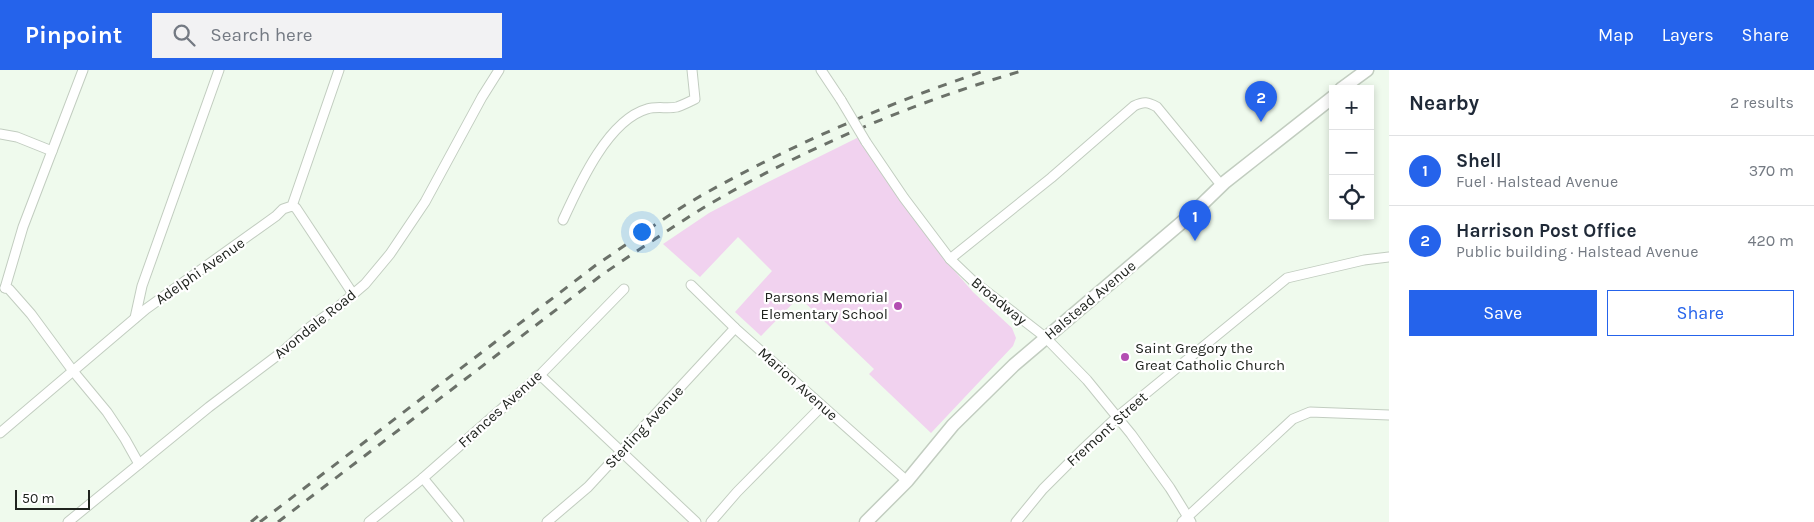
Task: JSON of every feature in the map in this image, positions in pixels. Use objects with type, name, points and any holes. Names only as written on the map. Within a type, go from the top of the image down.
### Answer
[{"type":"street","points":[[83,70],[23,227],[2,288],[8,289],[31,314],[106,412],[125,439],[139,464]]},
{"type":"street","points":[[136,318],[142,286],[218,70]]},
{"type":"street","points":[[339,70],[292,206],[296,208],[353,294]]},
{"type":"street","name":"Avondale Road","points":[[68,522],[209,407],[282,352],[310,327],[365,284],[390,254],[425,202],[499,70]]},
{"type":"street","points":[[563,220],[579,186],[599,151],[626,119],[647,109],[678,107],[695,99],[692,70]]},
{"type":"street","name":"Broadway","points":[[821,70],[907,203],[950,259],[973,281],[1045,338],[1087,380],[1170,488],[1187,520]]},
{"type":"street","points":[[1346,85],[1366,70]]},
{"type":"street","name":"Halstead Avenue","points":[[866,522],[907,481],[953,424],[1007,371],[1188,218],[1249,162],[1329,100]]},
{"type":"street","points":[[950,259],[1051,178],[1134,106],[1142,102],[1157,107],[1222,186]]},
{"type":"street","points":[[0,134],[17,137],[52,151]]},
{"type":"street","name":"Adelphi Avenue","points":[[0,433],[136,318],[283,210],[292,206]]},
{"type":"street","name":"Fremont Street","points":[[1016,522],[1043,489],[1117,417],[1287,278],[1364,260],[1389,257]]},
{"type":"street","name":"Marion Avenue","points":[[692,285],[736,328],[907,481]]},
{"type":"street","name":"Frances Avenue","points":[[370,522],[540,375],[624,288]]},
{"type":"street","name":"Sterling Avenue","points":[[547,522],[588,487],[736,328]]},
{"type":"street","points":[[540,375],[696,522]]},
{"type":"street","points":[[711,522],[822,406]]},
{"type":"street","points":[[1187,520],[1293,419],[1301,414],[1310,412],[1389,415]]},
{"type":"street","points":[[423,478],[459,522]]},
{"type":"shaded area","points":[[859,137],[939,253],[973,292],[1012,328],[1016,338],[1013,346],[931,433],[869,374],[874,369],[799,297],[761,336],[735,312],[772,271],[738,237],[700,277],[663,244],[709,213]]},
{"type":"railway","points":[[260,522],[596,265],[690,202],[738,175],[843,125],[914,96],[987,70]]},
{"type":"railway","points":[[278,522],[603,274],[708,205],[784,164],[862,128],[943,96],[1025,70]]},
{"type":"railway","points":[[251,522],[264,511]]},
{"type":"place","name":"Harrison Post Office","points":[[1261,122]]},
{"type":"place","name":"Shell","points":[[1195,241]]},
{"type":"place","name":"Parsons Memorial Elementary School","points":[[898,306]]},
{"type":"place","name":"Saint Gregory the Great Catholic Church","points":[[1125,357]]}]
